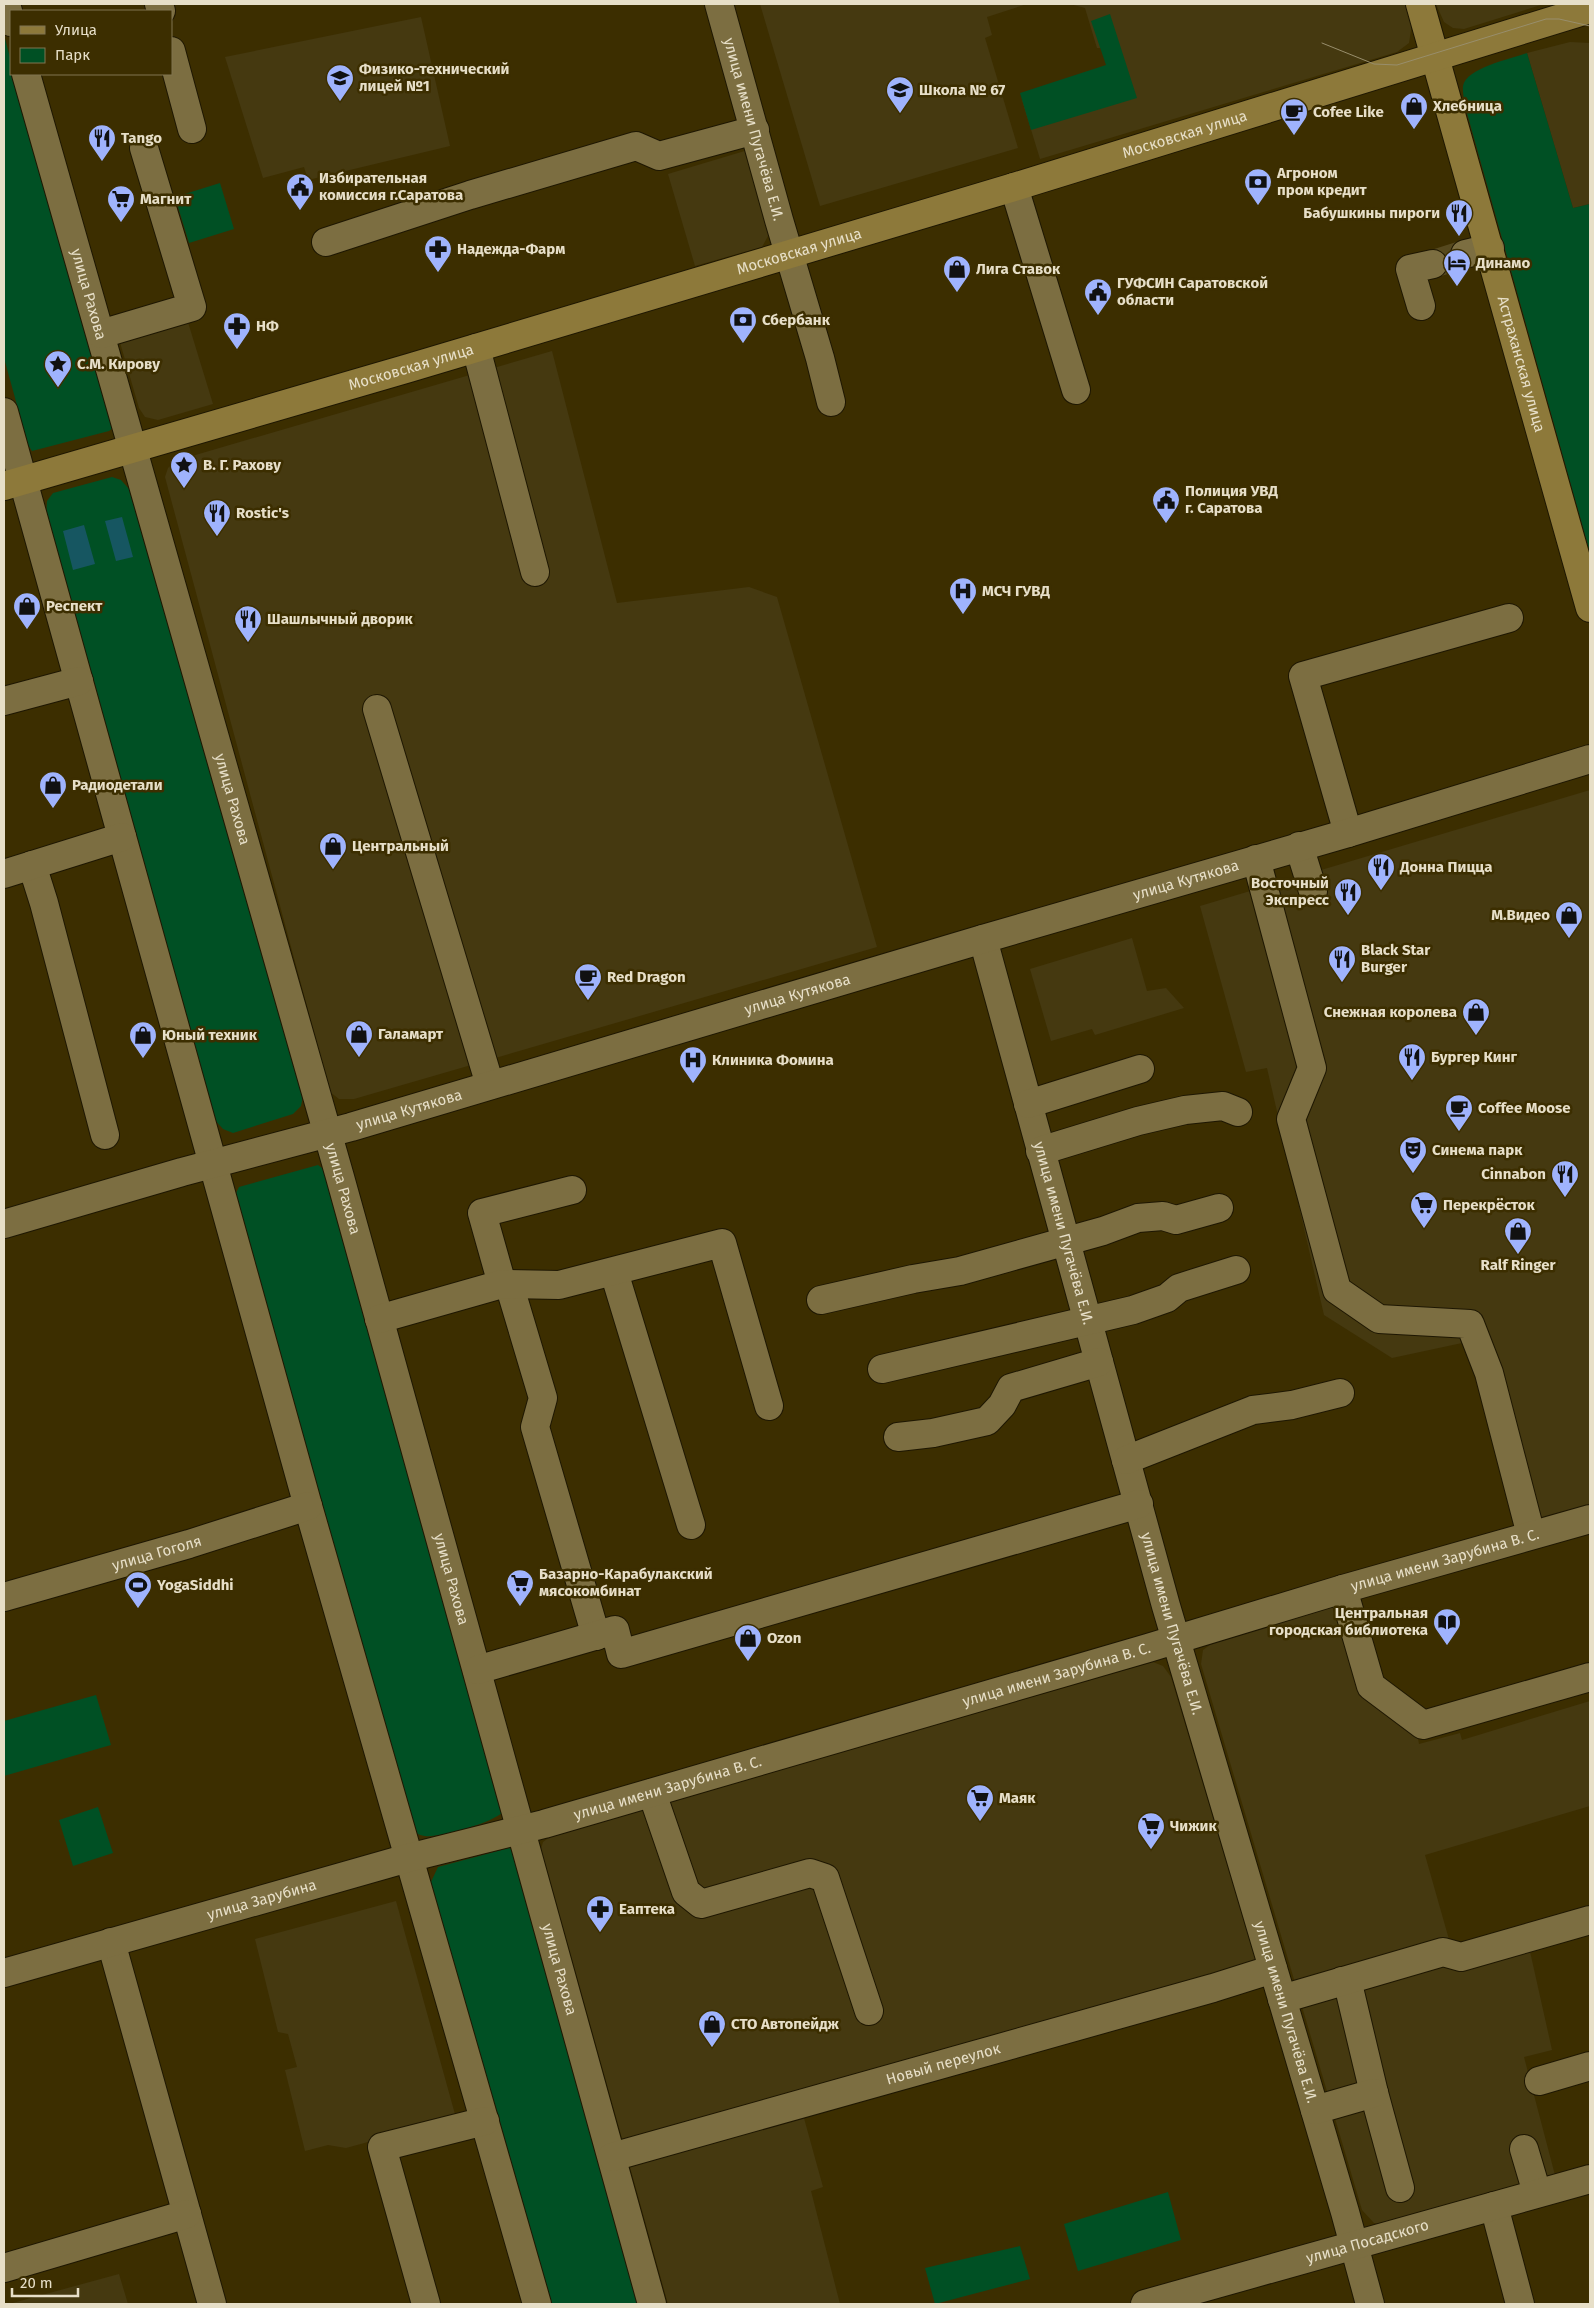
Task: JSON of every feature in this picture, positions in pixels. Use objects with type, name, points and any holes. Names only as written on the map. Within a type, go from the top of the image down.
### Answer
[{"type":"main road","name":"Астраханская улица","points":[[1420,4],[1478,251],[1590,608]]},
{"type":"main road","name":"Московская улица","points":[[14,483],[476,348],[1014,187],[1590,9]]},
{"type":"street","points":[[6,4],[10,18]]},
{"type":"street","name":"улица имени Пугачёва Е.И.","points":[[719,4],[831,402]]},
{"type":"street","points":[[172,55],[192,129]]},
{"type":"street","name":"улица Рахова","points":[[26,75],[379,1319],[652,2304]]},
{"type":"street","points":[[326,242],[470,195],[636,146],[659,156],[755,130]]},
{"type":"street","points":[[101,334],[192,308],[144,148]]},
{"type":"street","points":[[1014,187],[1076,390]]},
{"type":"street","points":[[1420,306],[1410,269],[1433,264]]},
{"type":"street","points":[[476,348],[535,572]]},
{"type":"street","points":[[4,412],[14,483],[79,681],[308,1506],[537,2304]]},
{"type":"street","points":[[1348,833],[1303,676],[1509,618]]},
{"type":"street","points":[[4,700],[79,681]]},
{"type":"street","points":[[377,709],[490,1085]]},
{"type":"street","name":"улица Кутякова","points":[[4,1224],[212,1164],[327,1134],[983,939],[1348,833],[1590,759]]},
{"type":"street","points":[[4,874],[122,837]]},
{"type":"street","points":[[1299,846],[1313,891]]},
{"type":"street","points":[[1256,859],[1312,1068],[1291,1118],[1337,1290],[1379,1319],[1470,1324],[1489,1373],[1531,1535]]},
{"type":"street","points":[[32,865],[105,1135]]},
{"type":"street","name":"улица имени Пугачёва Е.И.","points":[[983,939],[1176,1640],[1315,2110],[1370,2304]]},
{"type":"street","points":[[1028,1104],[1140,1069]]},
{"type":"street","points":[[1040,1151],[1138,1121],[1185,1110],[1223,1106],[1238,1112]]},
{"type":"street","points":[[572,1190],[482,1213],[543,1398],[536,1427],[596,1636]]},
{"type":"street","points":[[822,1300],[913,1279],[960,1271],[1066,1242],[1138,1218],[1163,1216],[1176,1220],[1219,1208]]},
{"type":"street","points":[[379,1319],[506,1284],[559,1285],[722,1243],[769,1406]]},
{"type":"street","points":[[882,1369],[1133,1310],[1167,1298],[1179,1288],[1236,1270]]},
{"type":"street","points":[[614,1272],[691,1525]]},
{"type":"street","points":[[898,1436],[933,1433],[987,1421],[1002,1405],[1011,1388],[1099,1362]]},
{"type":"street","points":[[1126,1460],[1253,1410],[1292,1405],[1340,1393]]},
{"type":"street","points":[[477,1670],[615,1630],[622,1654],[1139,1504]]},
{"type":"street","name":"улица Гоголя","points":[[4,1597],[189,1544],[308,1506]]},
{"type":"street","name":"улица имени Зарубина В. С.","points":[[521,1830],[1176,1640],[1342,1589],[1590,1519]]},
{"type":"street","points":[[1342,1589],[1371,1686],[1422,1726],[1590,1676]]},
{"type":"street","points":[[652,1792],[686,1892],[701,1904],[810,1873],[825,1878],[869,2011]]},
{"type":"street","name":"улица Зарубина","points":[[4,1973],[408,1858],[521,1830]]},
{"type":"street","points":[[1282,1998],[1443,1952],[1461,1957],[1590,1920]]},
{"type":"street","points":[[112,1942],[212,2304]]},
{"type":"street","name":"Новый переулок","points":[[612,2157],[1214,1988],[1273,1969]]},
{"type":"street","points":[[1342,1981],[1349,1988],[1374,2093],[1400,2188]]},
{"type":"street","points":[[1539,2081],[1590,2066]]},
{"type":"street","points":[[1315,2110],[1374,2093]]},
{"type":"street","points":[[426,2304],[382,2147],[485,2121]]},
{"type":"street","points":[[1524,2149],[1536,2193]]},
{"type":"street","name":"улица Посадского","points":[[1145,2304],[1590,2178]]},
{"type":"street","points":[[1494,2206],[1520,2304]]},
{"type":"street","points":[[4,2268],[187,2214]]},
{"type":"shaded area","name":"Школа № 67","points":[[760,4],[1027,4],[987,17],[992,35],[985,38],[1018,148],[820,206]]},
{"type":"shaded area","points":[[1070,4],[1406,4],[1412,23],[1409,43],[1397,52],[1040,159],[1022,100],[1120,74],[1111,48],[1097,48],[1085,8]]},
{"type":"shaded area","points":[[1436,4],[1544,4],[1464,29],[1453,28],[1444,22]]},
{"type":"shaded area","name":"Физико-технический лицей №1","points":[[421,17],[450,146],[308,180],[304,167],[263,178],[225,57]]},
{"type":"shaded area","points":[[1570,42],[1590,43],[1590,204],[1573,208],[1527,53]]},
{"type":"shaded area","points":[[748,150],[769,226],[768,236],[762,247],[695,266],[668,174]]},
{"type":"shaded area","points":[[187,319],[213,404],[158,420],[145,417],[139,408],[119,339]]},
{"type":"shaded area","points":[[552,351],[617,603],[749,587],[777,597],[877,947],[354,1099],[339,1099],[330,1092],[165,477],[168,468],[175,461]]},
{"type":"shaded area","points":[[1590,790],[1590,1505],[1520,1525],[1482,1377],[1462,1343],[1392,1358],[1324,1315],[1267,1068],[1246,1072],[1200,906]]},
{"type":"shaded area","points":[[1132,938],[1147,991],[1166,988],[1184,1008],[1095,1035],[1092,1029],[1051,1041],[1030,969]]},
{"type":"shaded area","points":[[1350,1601],[1379,1704],[1417,1733],[1419,1744],[1460,1733],[1462,1740],[1590,1701],[1590,1806],[1425,1855],[1454,1957],[1527,1938],[1552,2050],[1524,2057],[1556,2179],[1389,2226],[1374,2223],[1362,2210],[1201,1664],[1203,1650],[1214,1642]]},
{"type":"shaded area","points":[[1153,1662],[1163,1666],[1171,1677],[1256,1961],[1251,1967],[623,2142],[541,1849],[543,1842],[550,1837]]},
{"type":"shaded area","points":[[396,1901],[456,2118],[346,2148],[328,2145],[305,2151],[285,2070],[297,2067],[288,2034],[278,2032],[255,1939]]},
{"type":"shaded area","points":[[802,2111],[823,2187],[811,2191],[840,2304],[668,2304],[630,2167],[641,2157]]},
{"type":"shaded area","points":[[119,2274],[128,2304],[9,2304]]},
{"type":"green space","points":[[1110,14],[1137,98],[1031,130],[1020,93],[1106,65],[1091,21]]},
{"type":"green space","points":[[4,35],[10,57],[10,75],[15,75],[114,427],[109,431],[32,451],[28,445],[4,358]]},
{"type":"green space","points":[[1527,53],[1573,208],[1590,204],[1590,553],[1463,93],[1463,86],[1466,80],[1480,69]]},
{"type":"green space","points":[[220,183],[234,229],[189,243],[175,197]]},
{"type":"green space","points":[[112,477],[121,480],[129,489],[303,1096],[301,1106],[293,1114],[233,1133],[223,1129],[214,1119],[46,517],[47,501],[53,493]]},
{"type":"green space","points":[[318,1165],[326,1171],[503,1812],[488,1821],[442,1835],[422,1835],[409,1826],[235,1195],[239,1187]]},
{"type":"green space","points":[[96,1695],[111,1745],[4,1776],[4,1721]]},
{"type":"green space","points":[[98,1807],[113,1853],[73,1866],[59,1820]]},
{"type":"green space","points":[[509,1848],[514,1851],[643,2304],[551,2304],[430,1884],[438,1867]]},
{"type":"green space","points":[[1168,2192],[1181,2240],[1078,2271],[1064,2224]]},
{"type":"green space","points":[[1020,2246],[1030,2279],[935,2304],[925,2268]]},
{"type":"water","points":[[122,517],[133,557],[116,561],[105,521]]},
{"type":"water","points":[[84,525],[95,564],[73,570],[63,531]]},
{"type":"tunnel","points":[[1433,264],[1465,254]]},
{"type":"tram line","points":[[1322,43],[1374,64],[1397,65],[1546,19],[1559,19],[1590,26]]},
{"type":"place","name":"Физико-технический лицей №1","points":[[340,102]]},
{"type":"place","name":"Школа № 67","points":[[900,114]]},
{"type":"place","name":"Хлебница","points":[[1414,130]]},
{"type":"place","name":"Cofee Like","points":[[1294,136]]},
{"type":"place","name":"Tango","points":[[102,162]]},
{"type":"place","name":"Агроном пром кредит","points":[[1258,206]]},
{"type":"place","name":"Избирательная комиссия г.Саратова","points":[[300,211]]},
{"type":"place","name":"Магнит","points":[[121,223]]},
{"type":"place","name":"Бабушкины пироги","points":[[1459,237]]},
{"type":"place","name":"Надежда-Фарм","points":[[438,273]]},
{"type":"place","name":"Динамо","points":[[1457,287]]},
{"type":"place","name":"Лига Ставок","points":[[957,293]]},
{"type":"place","name":"ГУФСИН Саратовской области","points":[[1098,316]]},
{"type":"place","name":"Сбербанк","points":[[743,344]]},
{"type":"place","name":"НФ","points":[[237,350]]},
{"type":"place","name":"С.М. Кирову","points":[[58,388]]},
{"type":"place","name":"В. Г. Рахову","points":[[184,489]]},
{"type":"place","name":"Полиция УВД г. Саратова","points":[[1166,524]]},
{"type":"place","name":"Rostic's","points":[[217,537]]},
{"type":"place","name":"МСЧ ГУВД","points":[[963,615]]},
{"type":"place","name":"Респект","points":[[27,630]]},
{"type":"place","name":"Шашлычный дворик","points":[[248,643]]},
{"type":"place","name":"Радиодетали","points":[[53,809]]},
{"type":"place","name":"Центральный","points":[[333,870]]},
{"type":"place","name":"Донна Пицца","points":[[1381,891]]},
{"type":"place","name":"Восточный Экспресс","points":[[1348,916]]},
{"type":"place","name":"М.Видео","points":[[1569,939]]},
{"type":"place","name":"Black Star Burger","points":[[1342,983]]},
{"type":"place","name":"Red Dragon","points":[[588,1001]]},
{"type":"place","name":"Снежная королева","points":[[1476,1036]]},
{"type":"place","name":"Галамарт","points":[[359,1058]]},
{"type":"place","name":"Юный техник","points":[[143,1059]]},
{"type":"place","name":"Бургер Кинг","points":[[1412,1081]]},
{"type":"place","name":"Клиника Фомина","points":[[693,1084]]},
{"type":"place","name":"Coffee Moose","points":[[1459,1132]]},
{"type":"place","name":"Синема парк","points":[[1413,1174]]},
{"type":"place","name":"Cinnabon","points":[[1565,1198]]},
{"type":"place","name":"Перекрёсток","points":[[1424,1229]]},
{"type":"place","name":"Ralf Ringer","points":[[1518,1255]]},
{"type":"place","name":"Базарно-Карабулакский мясокомбинат","points":[[520,1607]]},
{"type":"place","name":"YogaSiddhi","points":[[138,1609]]},
{"type":"place","name":"Центральная городская библиотека","points":[[1447,1646]]},
{"type":"place","name":"Ozon","points":[[748,1662]]},
{"type":"place","name":"Маяк","points":[[980,1822]]},
{"type":"place","name":"Чижик","points":[[1151,1850]]},
{"type":"place","name":"Еаптека","points":[[600,1933]]},
{"type":"place","name":"СТО Автопейдж","points":[[712,2048]]}]
